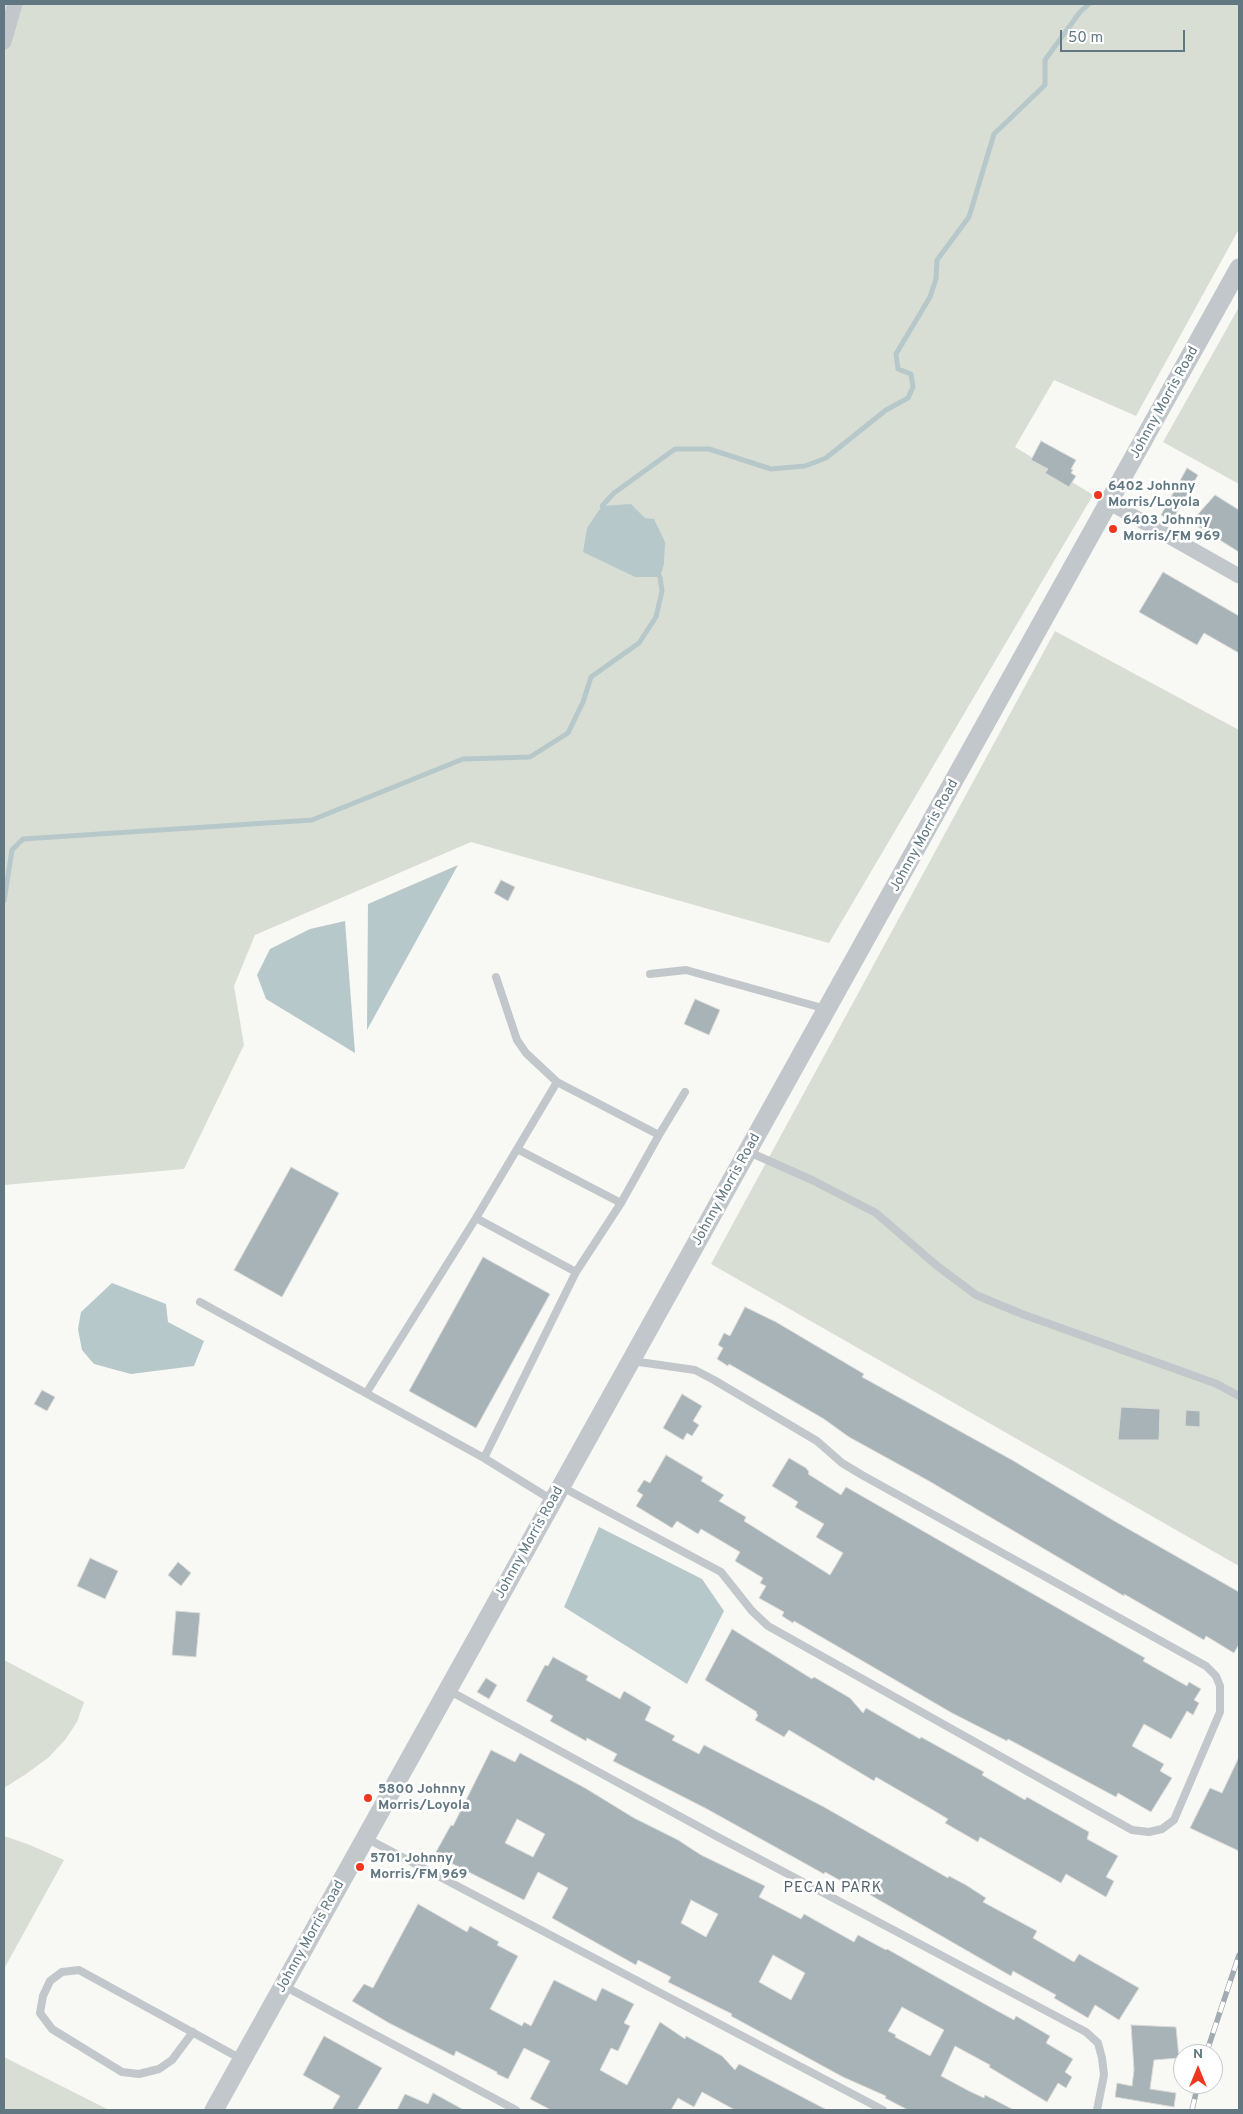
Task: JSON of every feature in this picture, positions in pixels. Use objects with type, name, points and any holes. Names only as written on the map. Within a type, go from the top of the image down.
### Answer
[{"type":"street","points":[[4,42],[15,4]]},
{"type":"street","name":"Johnny Morris Road","points":[[214,2110],[749,1152],[1239,268]]},
{"type":"street","points":[[1110,502],[1239,576]]},
{"type":"lane","points":[[650,974],[686,970],[828,1010]]},
{"type":"lane","points":[[496,978],[517,1040],[526,1053],[557,1082],[659,1135]]},
{"type":"lane","points":[[367,1392],[476,1218],[557,1082]]},
{"type":"lane","points":[[484,1458],[576,1272],[621,1203],[685,1092]]},
{"type":"lane","points":[[517,1149],[621,1203]]},
{"type":"lane","points":[[749,1152],[812,1180],[876,1213],[936,1266],[976,1295],[1022,1314],[1217,1384],[1239,1396]]},
{"type":"lane","points":[[476,1218],[576,1272]]},
{"type":"lane","points":[[200,1302],[367,1392],[484,1458],[721,1572],[752,1611],[768,1626],[1132,1830],[1149,1832],[1162,1829],[1174,1820],[1220,1712],[1220,1686],[1216,1676],[1206,1666],[842,1463],[818,1441],[714,1380],[695,1370],[632,1361]]},
{"type":"lane","points":[[448,1690],[716,1836],[1086,2032],[1098,2043],[1102,2058],[1104,2075],[1097,2110]]},
{"type":"lane","points":[[366,1838],[883,2110]]},
{"type":"lane","points":[[193,2032],[172,2060],[159,2069],[139,2074],[122,2072],[52,2029],[40,2012],[43,1996],[50,1981],[62,1972],[79,1970],[193,2032],[243,2060]]},
{"type":"lane","points":[[284,1986],[516,2110]]},
{"type":"shaded area","points":[[4,4],[1239,4],[1239,229],[1136,416],[1054,380],[1015,447],[1093,495],[829,943],[471,842],[255,935],[234,986],[244,1045],[184,1169],[4,1185]]},
{"type":"shaded area","points":[[1239,307],[1239,484],[1163,442]]},
{"type":"shaded area","points":[[631,504],[645,518],[654,519],[665,542],[664,564],[660,577],[635,577],[583,552],[587,528],[602,506]]},
{"type":"shaded area","points":[[1055,631],[1239,730],[1239,1566],[711,1264]]},
{"type":"shaded area","points":[[458,865],[367,1030],[368,904]]},
{"type":"shaded area","points":[[345,921],[355,1053],[266,999],[257,975],[270,949],[310,929]]},
{"type":"shaded area","points":[[112,1283],[166,1304],[168,1322],[204,1341],[194,1366],[131,1374],[94,1364],[82,1350],[78,1329],[81,1312]]},
{"type":"shaded area","points":[[599,1527],[702,1579],[724,1611],[687,1684],[564,1607]]},
{"type":"shaded area","points":[[4,1660],[84,1702],[77,1722],[65,1740],[49,1757],[4,1788]]},
{"type":"shaded area","points":[[4,1836],[64,1860],[4,1969]]},
{"type":"shaded area","points":[[4,2057],[109,2110],[4,2110]]},
{"type":"building","points":[[1041,441],[1076,460],[1071,473],[1076,476],[1069,487],[1045,473],[1048,469],[1031,460]]},
{"type":"building","points":[[1187,468],[1198,475],[1172,521],[1161,515]]},
{"type":"building","points":[[1215,495],[1239,510],[1239,552],[1191,522]]},
{"type":"building","points":[[1163,572],[1239,616],[1239,653],[1204,633],[1197,645],[1139,612]]},
{"type":"building","points":[[501,880],[515,887],[508,901],[494,893]]},
{"type":"building","points":[[695,999],[720,1010],[709,1035],[684,1024]]},
{"type":"building","points":[[291,1167],[339,1193],[282,1297],[234,1270]]},
{"type":"building","points":[[483,1257],[550,1294],[476,1428],[409,1391]]},
{"type":"building","points":[[745,1307],[776,1322],[864,1374],[862,1377],[1012,1460],[1239,1592],[1239,1644],[1234,1653],[1206,1636],[1204,1640],[1124,1594],[1124,1596],[929,1481],[849,1437],[824,1419],[729,1364],[728,1366],[717,1359],[723,1348],[718,1345],[724,1333],[730,1336]]},
{"type":"building","points":[[42,1390],[55,1397],[47,1411],[34,1404]]},
{"type":"building","points":[[682,1394],[702,1406],[693,1421],[699,1425],[692,1436],[687,1433],[683,1440],[663,1428]]},
{"type":"building","points":[[1121,1407],[1160,1409],[1159,1440],[1118,1440]]},
{"type":"building","points":[[1186,1410],[1200,1411],[1200,1427],[1185,1426]]},
{"type":"building","points":[[666,1455],[703,1477],[701,1481],[724,1495],[719,1501],[746,1517],[744,1521],[830,1575],[843,1553],[816,1537],[824,1524],[795,1507],[798,1502],[772,1486],[789,1458],[806,1468],[809,1472],[808,1474],[841,1495],[846,1487],[1145,1658],[1143,1661],[1187,1686],[1189,1682],[1201,1689],[1194,1700],[1199,1703],[1193,1715],[1187,1711],[1171,1739],[1144,1724],[1132,1746],[1164,1764],[1160,1771],[1172,1778],[1151,1812],[1118,1793],[1116,1797],[1008,1739],[1007,1741],[952,1713],[794,1621],[793,1623],[782,1616],[784,1612],[759,1598],[766,1586],[760,1583],[763,1578],[735,1561],[740,1552],[701,1529],[698,1534],[677,1521],[672,1528],[636,1506],[643,1495],[637,1491],[644,1480],[650,1483]]},
{"type":"building","points":[[90,1558],[118,1571],[105,1599],[77,1586]]},
{"type":"building","points":[[178,1562],[191,1573],[181,1586],[168,1575]]},
{"type":"building","points":[[176,1611],[200,1613],[196,1657],[172,1655]]},
{"type":"building","points":[[732,1629],[812,1679],[814,1677],[850,1698],[863,1713],[866,1708],[920,1739],[921,1737],[984,1772],[982,1775],[1025,1800],[1027,1797],[1089,1832],[1087,1839],[1118,1856],[1106,1877],[1114,1881],[1106,1897],[1066,1874],[1061,1883],[980,1837],[978,1842],[945,1823],[948,1819],[876,1777],[874,1781],[789,1730],[784,1737],[755,1720],[758,1715],[757,1712],[705,1680]]},
{"type":"building","points":[[553,1657],[588,1676],[586,1680],[620,1699],[624,1691],[651,1707],[645,1720],[675,1736],[672,1740],[699,1754],[704,1745],[824,1807],[948,1878],[949,1876],[966,1885],[986,1898],[983,1902],[1037,1931],[1033,1938],[1074,1962],[1079,1954],[1139,1988],[1119,2020],[1095,2005],[1088,2018],[1054,1998],[1056,1995],[1013,1971],[1011,1976],[853,1885],[852,1887],[825,1872],[824,1874],[707,1809],[613,1761],[617,1754],[587,1738],[586,1741],[550,1721],[553,1716],[526,1701],[545,1665],[548,1666]]},
{"type":"building","points":[[486,1678],[497,1685],[489,1699],[477,1692]]},
{"type":"building","points":[[491,1750],[515,1762],[520,1753],[585,1788],[634,1818],[678,1840],[701,1855],[765,1886],[759,1897],[801,1919],[804,1914],[854,1942],[858,1935],[887,1949],[1014,2020],[1016,2016],[1050,2036],[1046,2043],[1073,2059],[1065,2072],[1072,2077],[1066,2088],[1058,2083],[1047,2102],[989,2067],[990,2065],[955,2046],[941,2076],[984,2098],[985,2095],[1014,2110],[908,2110],[885,2098],[886,2096],[843,2077],[731,2016],[732,2014],[668,1982],[671,1977],[638,1960],[636,1965],[552,1918],[568,1888],[538,1872],[524,1900],[443,1859],[444,1857],[436,1852],[451,1825],[453,1826]],"holes":[[[517,1819],[545,1834],[533,1857],[505,1843]],[[691,1900],[718,1914],[706,1937],[681,1923]],[[773,1955],[805,1973],[791,2000],[759,1982]],[[902,2007],[944,2030],[930,2056],[895,2037],[896,2035],[888,2031]]]},
{"type":"building","points":[[1239,1757],[1239,1851],[1190,1828],[1210,1788],[1222,1793]]},
{"type":"building","points":[[418,1904],[467,1932],[470,1926],[499,1942],[497,1945],[518,1956],[490,2009],[522,2026],[524,2022],[531,2026],[554,1980],[596,2001],[602,1988],[634,2004],[624,2023],[630,2026],[618,2051],[611,2048],[600,2070],[627,2085],[660,2022],[685,2039],[686,2036],[722,2056],[735,2070],[739,2064],[827,2110],[735,2110],[702,2092],[694,2107],[678,2098],[671,2110],[551,2110],[530,2099],[550,2061],[524,2048],[508,2079],[456,2051],[454,2056],[389,2023],[352,2001],[364,1984],[373,1988]]},
{"type":"building","points":[[1131,2025],[1176,2027],[1178,2044],[1173,2044],[1173,2058],[1154,2060],[1150,2089],[1176,2094],[1174,2107],[1115,2097],[1117,2083],[1132,2086],[1134,2070]]},
{"type":"building","points":[[324,2036],[382,2068],[357,2110],[332,2110],[340,2096],[303,2075]]},
{"type":"building","points":[[433,2093],[464,2110],[397,2110],[405,2094],[428,2104]]},
{"type":"waterway","points":[[606,510],[602,506],[614,493],[675,449],[709,449],[771,469],[805,466],[826,458],[886,410],[908,398],[913,387],[911,374],[898,369],[896,354],[930,297],[936,279],[937,260],[969,217],[994,134],[1045,85],[1045,60],[1080,12],[1089,4]]},
{"type":"waterway","points":[[4,901],[12,850],[23,839],[312,820],[463,759],[530,757],[568,733],[583,702],[591,677],[639,643],[656,617],[662,591],[660,577],[657,573]]},
{"type":"railway","points":[[1209,2044],[1239,1955]]},
{"type":"railway","points":[[1192,2110],[1196,2094]]},
{"type":"place","name":"6402 Johnny Morris/Loyola","points":[[1098,495]]},
{"type":"place","name":"6403 Johnny Morris/FM 969","points":[[1113,529]]},
{"type":"place","name":"5800 Johnny Morris/Loyola","points":[[368,1798]]},
{"type":"place","name":"5701 Johnny Morris/FM 969","points":[[360,1867]]},
{"type":"district","name":"PECAN PARK","points":[[833,1889]]}]
